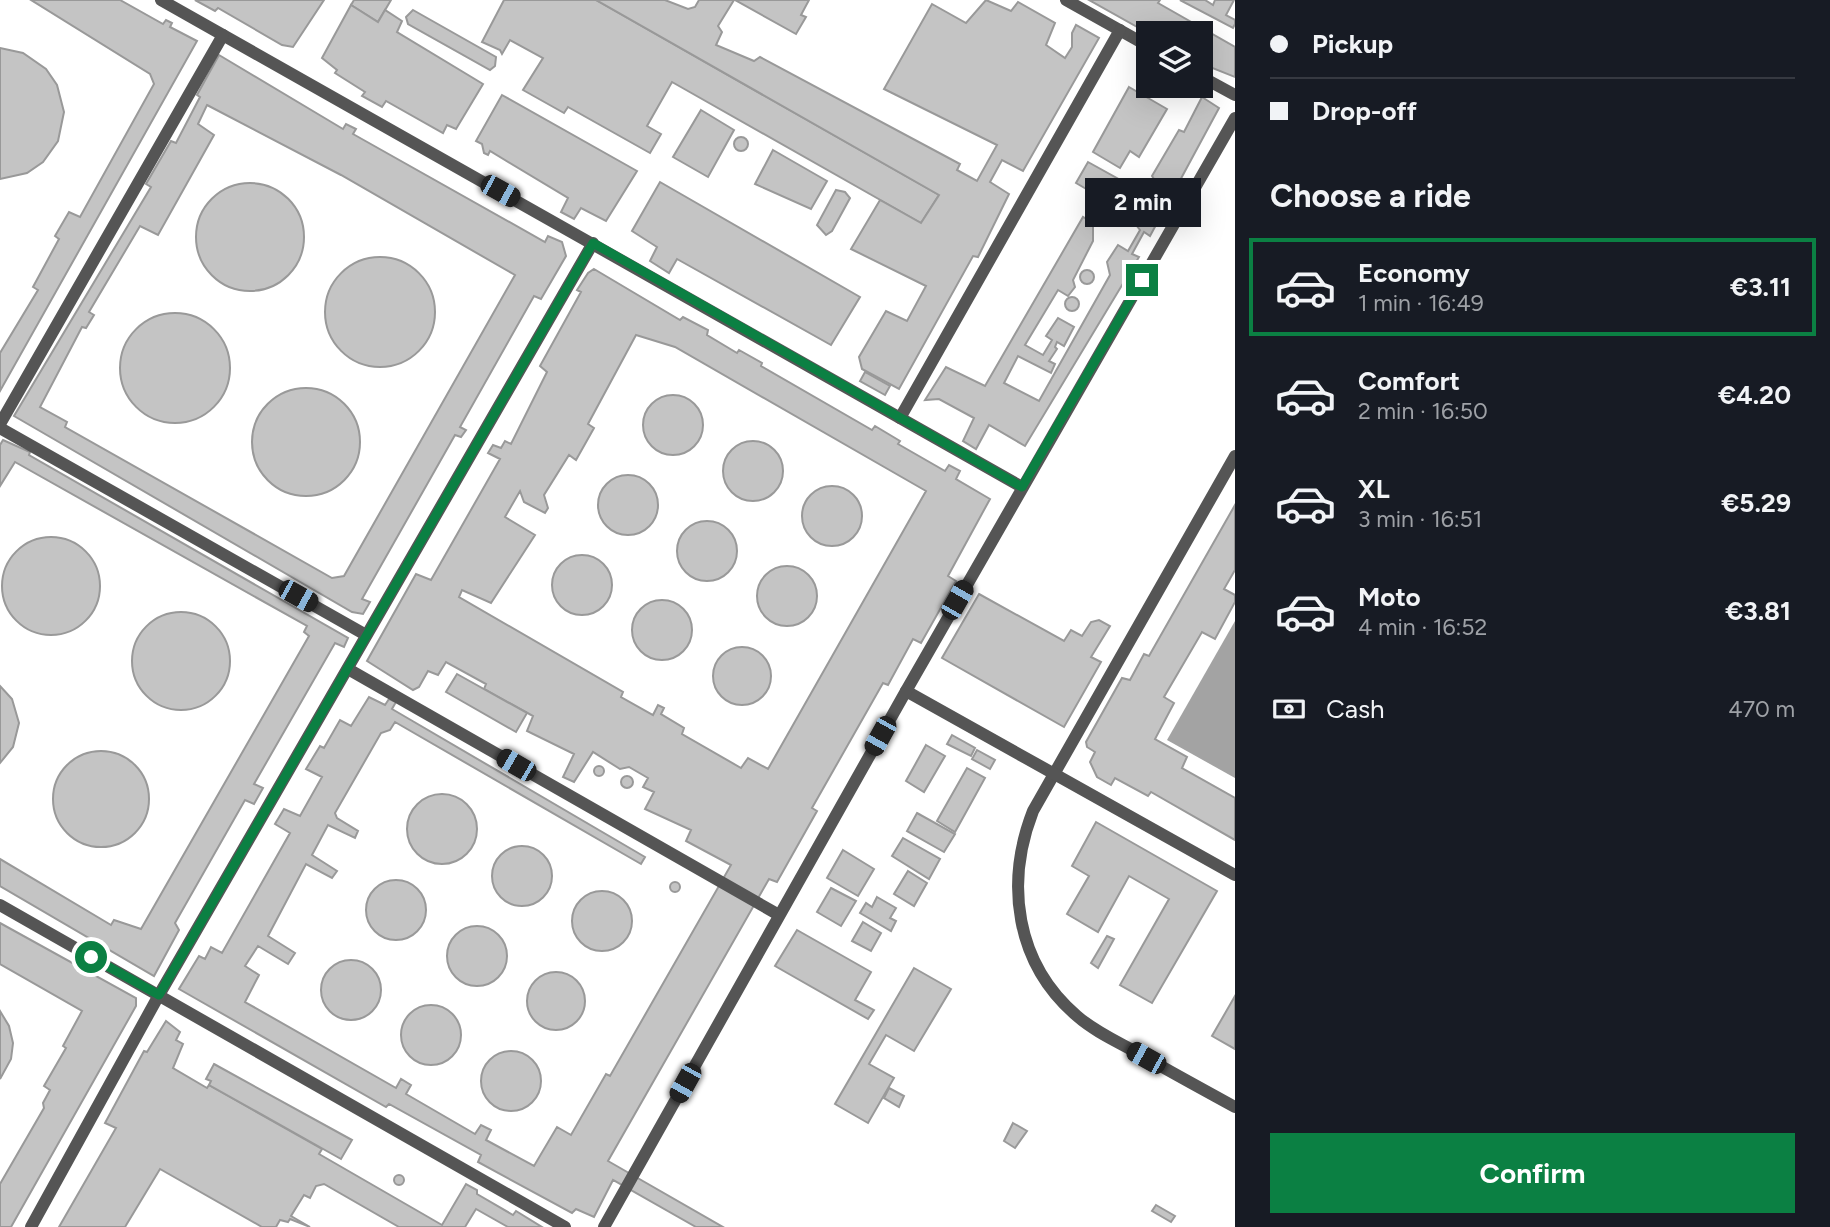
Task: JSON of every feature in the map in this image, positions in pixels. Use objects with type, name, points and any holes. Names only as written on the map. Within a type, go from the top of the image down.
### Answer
[{"type":"lane","points":[[161,0],[1022,487]]},
{"type":"lane","points":[[1066,0],[1136,39]]},
{"type":"lane","points":[[900,418],[1120,30]]},
{"type":"lane","points":[[223,35],[0,426],[366,635]]},
{"type":"lane","points":[[1213,83],[1235,95]]},
{"type":"lane","points":[[604,1227],[1022,487],[1235,118]]},
{"type":"lane","points":[[30,1227],[159,995],[593,243]]},
{"type":"lane","points":[[1235,456],[1034,811],[1021,841],[1016,874],[1023,931],[1037,964],[1055,994],[1077,1016],[1101,1033],[1235,1107]]},
{"type":"lane","points":[[348,669],[779,915]]},
{"type":"lane","points":[[906,691],[1235,875]]},
{"type":"lane","points":[[0,905],[565,1227]]},
{"type":"shaded area","points":[[1235,621],[1235,778],[1167,740]]},
{"type":"building","points":[[31,0],[120,0],[163,24],[166,20],[172,23],[170,27],[197,41],[0,391],[0,353],[38,290],[33,287],[59,239],[55,236],[69,212],[80,217],[154,84],[150,74]]},
{"type":"building","points":[[195,0],[324,0],[293,47],[282,45],[218,8],[215,11]]},
{"type":"building","points":[[354,0],[391,0],[378,22],[351,5]]},
{"type":"building","points":[[504,0],[596,0],[939,195],[921,223],[672,82],[647,126],[661,134],[650,153],[568,107],[564,113],[523,90],[543,58],[510,40],[502,54],[500,50],[482,42]]},
{"type":"building","points":[[596,0],[665,0],[688,9],[695,7],[699,0],[734,0],[718,26],[722,32],[716,45],[754,61],[760,57],[960,164],[957,170],[977,181],[997,145],[884,89],[932,4],[966,23],[986,0],[1011,11],[1018,2],[1055,23],[1046,45],[1065,58],[1072,47],[1072,33],[1076,25],[1099,38],[1023,171],[1002,160],[990,182],[1009,194],[978,257],[973,256],[899,389],[862,369],[859,357],[886,311],[907,321],[926,286],[851,249],[880,200],[921,223],[939,195]]},
{"type":"building","points":[[735,0],[809,0],[801,15],[806,17],[796,34]]},
{"type":"building","points":[[1089,0],[1160,0],[1158,3],[1190,21],[1136,21],[1136,26]]},
{"type":"building","points":[[1180,0],[1205,0],[1213,5],[1215,0],[1234,0],[1226,15],[1235,20],[1235,24],[1233,28]]},
{"type":"building","points":[[351,5],[378,22],[385,10],[402,21],[397,32],[483,84],[456,129],[447,125],[443,133],[386,101],[382,107],[362,96],[365,92],[335,73],[337,70],[322,58]]},
{"type":"building","points":[[413,10],[496,57],[495,66],[490,70],[408,24],[406,17]]},
{"type":"building","points":[[1213,34],[1235,47],[1235,77],[1213,68]]},
{"type":"building","points":[[0,48],[23,53],[46,69],[57,85],[64,112],[58,141],[43,162],[27,173],[0,179]]},
{"type":"building","points":[[219,55],[343,129],[346,124],[356,129],[353,134],[545,242],[548,236],[562,242],[566,256],[541,299],[534,296],[460,427],[466,430],[461,437],[455,435],[362,599],[370,602],[363,614],[352,612],[14,416],[151,187],[146,184],[171,141],[176,143],[200,97],[197,95]],"holes":[[[207,105],[341,175],[515,275],[344,576],[332,578],[65,427],[67,422],[40,407],[82,327],[86,328],[94,315],[89,312],[140,226],[158,235],[214,135],[198,124]]]},
{"type":"building","points":[[1129,87],[1136,91],[1136,98],[1148,98],[1167,109],[1139,157],[1130,151],[1120,168],[1093,152]]},
{"type":"building","points":[[502,95],[637,171],[606,221],[581,208],[574,219],[561,212],[568,198],[490,151],[488,155],[484,153],[482,144],[476,141]]},
{"type":"building","points":[[1201,98],[1219,108],[1150,236],[1144,232],[1132,254],[1139,257],[1025,446],[989,425],[976,449],[963,441],[974,418],[939,399],[925,400],[946,367],[985,386],[1083,217],[1093,223],[1093,241],[1073,280],[1075,287],[1068,296],[1058,290],[1025,345],[1043,355],[1052,340],[1046,336],[1058,318],[1074,327],[1064,346],[1057,342],[1057,349],[1049,361],[1055,364],[1051,373],[1018,356],[1004,383],[1039,401],[1110,275],[1107,262],[1118,245],[1128,251],[1140,230],[1132,220],[1154,179],[1152,176],[1179,130],[1184,132]]},
{"type":"building","points":[[701,110],[734,130],[708,177],[673,157]]},
{"type":"building","points":[[738,137],[744,137],[748,144],[744,151],[738,151],[734,147],[734,141]]},
{"type":"building","points":[[773,150],[827,181],[811,209],[755,184]]},
{"type":"building","points":[[1088,162],[1131,186],[1119,208],[1076,183]]},
{"type":"building","points":[[660,182],[860,297],[831,345],[677,259],[669,273],[650,261],[657,247],[632,231]]},
{"type":"building","points":[[250,183],[271,187],[288,199],[300,216],[304,237],[300,258],[288,275],[271,287],[250,291],[229,287],[212,275],[200,258],[196,237],[200,216],[212,199],[229,187]]},
{"type":"building","points":[[836,190],[845,192],[850,198],[832,231],[826,235],[817,225]]},
{"type":"building","points":[[380,257],[401,261],[419,273],[431,291],[435,312],[431,333],[419,351],[401,363],[380,367],[359,363],[341,351],[329,333],[325,312],[329,291],[341,273],[359,261]]},
{"type":"building","points":[[594,269],[680,320],[683,317],[708,330],[707,335],[737,353],[739,350],[762,363],[761,366],[872,430],[875,426],[900,441],[898,444],[945,471],[949,465],[960,471],[956,479],[990,499],[948,576],[956,581],[921,643],[913,639],[888,685],[883,683],[812,808],[817,811],[777,882],[769,879],[608,1161],[723,1227],[696,1227],[613,1180],[594,1217],[576,1209],[572,1213],[478,1162],[481,1155],[389,1104],[386,1107],[179,989],[199,956],[205,959],[211,947],[222,953],[290,833],[275,824],[284,809],[300,816],[322,777],[306,769],[320,746],[324,748],[340,720],[351,726],[369,697],[385,705],[389,699],[396,702],[392,709],[645,857],[641,864],[395,722],[390,730],[381,733],[335,813],[337,818],[358,831],[355,838],[328,825],[312,855],[337,871],[332,878],[306,864],[268,936],[295,953],[288,964],[258,946],[245,966],[259,975],[245,1002],[396,1088],[401,1079],[411,1085],[406,1094],[475,1134],[481,1125],[491,1130],[486,1140],[534,1166],[557,1127],[571,1135],[606,1074],[610,1076],[731,865],[686,841],[691,830],[645,809],[654,792],[643,787],[648,778],[629,767],[620,769],[593,752],[574,782],[563,777],[574,754],[527,731],[533,716],[484,689],[486,684],[446,662],[438,675],[428,671],[419,687],[413,690],[367,661],[416,574],[431,580],[500,459],[488,453],[493,445],[501,448],[505,441],[511,444],[547,372],[540,366],[581,292],[577,290],[588,273]],"holes":[[[636,335],[675,347],[926,491],[768,769],[748,758],[741,768],[682,734],[684,728],[661,714],[664,708],[658,705],[653,715],[621,697],[623,692],[459,597],[462,590],[491,603],[535,535],[505,517],[520,491],[524,502],[545,513],[548,508],[544,495],[569,455],[576,460],[594,428],[588,424]]]},
{"type":"building","points":[[1087,270],[1092,272],[1092,282],[1087,284],[1082,282],[1080,277],[1082,272]]},
{"type":"building","points":[[1072,297],[1077,299],[1077,309],[1072,311],[1067,309],[1065,304],[1067,299]]},
{"type":"building","points":[[175,313],[196,317],[214,329],[226,347],[230,368],[226,389],[214,407],[196,419],[175,423],[154,419],[136,407],[124,389],[120,368],[124,347],[136,329],[154,317]]},
{"type":"building","points":[[865,372],[890,386],[885,395],[860,381]]},
{"type":"building","points":[[306,388],[327,392],[344,404],[356,421],[360,442],[356,463],[344,480],[327,492],[306,496],[285,492],[268,480],[256,463],[252,442],[256,421],[268,404],[285,392]]},
{"type":"building","points":[[673,395],[690,400],[698,408],[703,425],[698,442],[690,450],[673,455],[656,450],[648,442],[643,425],[648,408],[656,400]]},
{"type":"building","points":[[3,440],[30,452],[29,455],[348,638],[344,647],[335,643],[254,784],[263,788],[254,804],[245,800],[175,923],[179,930],[154,976],[0,886],[0,859],[111,925],[114,920],[141,929],[309,636],[304,632],[307,626],[15,462],[0,486],[0,445]]},
{"type":"building","points":[[753,441],[770,446],[778,454],[783,471],[778,488],[770,496],[753,501],[736,496],[728,488],[723,471],[728,454],[736,446]]},
{"type":"building","points":[[628,475],[645,480],[653,488],[658,505],[653,522],[645,530],[628,535],[611,530],[603,522],[598,505],[603,488],[611,480]]},
{"type":"building","points":[[832,486],[849,491],[857,499],[862,516],[857,533],[849,541],[832,546],[815,541],[807,533],[802,516],[807,499],[815,491]]},
{"type":"building","points":[[1235,505],[1235,570],[1224,589],[1235,595],[1235,602],[1215,639],[1202,632],[1164,697],[1174,703],[1155,739],[1187,757],[1182,768],[1235,798],[1235,840],[1151,792],[1148,796],[1115,778],[1111,785],[1097,777],[1090,762],[1095,752],[1087,747],[1086,742],[1122,678],[1130,680],[1144,654],[1149,656]]},
{"type":"building","points":[[707,521],[728,530],[737,551],[728,572],[707,581],[686,572],[677,551],[686,530]]},
{"type":"building","points":[[51,537],[70,541],[85,552],[96,567],[100,586],[96,605],[85,620],[70,631],[51,635],[32,631],[17,620],[6,605],[2,586],[6,567],[17,552],[32,541]]},
{"type":"building","points":[[576,555],[588,555],[607,568],[612,585],[610,597],[599,610],[588,615],[576,615],[557,602],[552,591],[552,579],[565,560]]},
{"type":"building","points":[[787,566],[804,571],[812,579],[817,596],[812,613],[804,621],[787,626],[770,621],[762,613],[757,596],[762,579],[770,571]]},
{"type":"building","points":[[979,594],[1064,641],[1071,630],[1082,636],[1091,622],[1099,620],[1110,626],[1091,657],[1101,662],[1064,727],[942,658]]},
{"type":"building","points":[[662,600],[679,605],[687,613],[692,630],[687,647],[679,655],[662,660],[645,655],[637,647],[632,630],[637,613],[645,605]]},
{"type":"building","points":[[181,612],[200,616],[215,627],[226,642],[230,661],[226,680],[215,695],[200,706],[181,710],[162,706],[147,695],[136,680],[132,661],[136,642],[147,627],[162,616]]},
{"type":"building","points":[[736,647],[748,647],[763,655],[771,670],[771,682],[763,697],[748,705],[736,705],[721,697],[713,682],[713,670],[721,655]]},
{"type":"building","points":[[457,674],[527,713],[516,732],[446,692]]},
{"type":"building","points":[[0,686],[12,699],[19,723],[13,747],[0,763]]},
{"type":"building","points":[[952,735],[975,748],[971,756],[947,744]]},
{"type":"building","points":[[926,745],[945,756],[924,792],[906,781]]},
{"type":"building","points":[[977,750],[995,760],[990,769],[972,759]]},
{"type":"building","points":[[101,751],[119,755],[135,765],[145,781],[149,799],[145,817],[135,833],[119,843],[101,847],[83,843],[67,833],[57,817],[53,799],[57,781],[67,765],[83,755]]},
{"type":"building","points":[[599,766],[603,767],[603,775],[599,776],[595,775],[594,771],[595,767]]},
{"type":"building","points":[[967,768],[985,778],[955,832],[937,821]]},
{"type":"building","points":[[622,777],[632,777],[632,787],[622,787]]},
{"type":"building","points":[[449,794],[462,800],[471,809],[475,815],[475,843],[467,854],[456,862],[435,864],[417,854],[409,843],[407,822],[417,804],[428,796]]},
{"type":"building","points":[[917,813],[955,834],[944,852],[907,831]]},
{"type":"building","points":[[1096,822],[1217,891],[1152,1003],[1120,985],[1169,899],[1129,876],[1098,932],[1067,914],[1089,876],[1072,866]]},
{"type":"building","points":[[903,838],[940,859],[929,879],[892,856]]},
{"type":"building","points":[[522,846],[543,855],[552,876],[543,897],[522,906],[501,897],[492,876],[501,855]]},
{"type":"building","points":[[843,850],[874,869],[858,896],[827,878]]},
{"type":"building","points":[[908,871],[927,883],[914,906],[894,894]]},
{"type":"building","points":[[396,880],[413,885],[421,893],[426,910],[421,927],[413,935],[396,940],[379,935],[371,927],[366,910],[371,893],[379,885]]},
{"type":"building","points":[[675,882],[679,883],[679,891],[675,892],[671,891],[670,887],[671,883]]},
{"type":"building","points":[[831,888],[856,901],[841,926],[817,912]]},
{"type":"building","points":[[602,891],[623,900],[632,921],[623,942],[602,951],[581,942],[572,921],[581,900]]},
{"type":"building","points":[[877,897],[896,908],[890,918],[896,921],[891,931],[860,913],[866,903],[872,907]]},
{"type":"building","points":[[863,922],[881,933],[871,951],[852,941]]},
{"type":"building","points":[[0,923],[136,998],[136,1006],[11,1227],[0,1227],[0,1184],[44,1108],[43,1103],[50,1090],[44,1086],[66,1048],[63,1046],[82,1011],[0,964]]},
{"type":"building","points":[[477,926],[498,935],[507,956],[498,977],[477,986],[456,977],[447,956],[456,935]]},
{"type":"building","points":[[797,930],[871,972],[855,1000],[874,1010],[868,1019],[775,966]]},
{"type":"building","points":[[1107,936],[1114,939],[1098,968],[1091,963]]},
{"type":"building","points":[[351,960],[372,969],[381,990],[372,1011],[351,1020],[330,1011],[321,990],[330,969]]},
{"type":"building","points":[[914,968],[951,989],[914,1051],[886,1035],[869,1064],[894,1078],[868,1123],[835,1104]]},
{"type":"building","points":[[550,972],[562,972],[572,976],[581,985],[585,1007],[577,1022],[562,1030],[550,1030],[540,1026],[531,1017],[527,1007],[527,995],[531,985],[540,976]]},
{"type":"building","points":[[1235,996],[1235,1049],[1212,1036]]},
{"type":"building","points":[[431,1005],[452,1014],[461,1035],[452,1056],[431,1065],[410,1056],[401,1035],[410,1014]]},
{"type":"building","points":[[0,1011],[9,1026],[13,1043],[11,1059],[0,1079]]},
{"type":"building","points":[[166,1021],[180,1032],[176,1040],[183,1044],[173,1068],[207,1088],[209,1085],[322,1149],[319,1154],[442,1225],[466,1184],[477,1190],[477,1194],[513,1215],[516,1211],[542,1227],[508,1227],[476,1209],[465,1227],[399,1227],[324,1184],[316,1186],[310,1198],[304,1195],[291,1216],[310,1227],[290,1219],[288,1222],[280,1220],[276,1227],[262,1227],[160,1169],[125,1227],[59,1227],[116,1128],[105,1123],[144,1051],[147,1052]]},
{"type":"building","points":[[511,1051],[528,1056],[536,1064],[541,1081],[536,1098],[528,1106],[511,1111],[494,1106],[486,1098],[481,1081],[486,1064],[494,1056]]},
{"type":"building","points":[[214,1064],[352,1140],[341,1159],[209,1085],[211,1081],[206,1079]]},
{"type":"building","points":[[889,1088],[904,1096],[899,1107],[884,1098]]},
{"type":"building","points":[[1013,1123],[1027,1131],[1015,1148],[1004,1141]]},
{"type":"building","points":[[399,1175],[404,1180],[399,1185],[394,1180]]},
{"type":"building","points":[[1156,1205],[1175,1216],[1171,1222],[1152,1211]]},
{"type":"route","points":[[91,957],[159,995],[593,243],[1022,487],[1142,280]]}]
